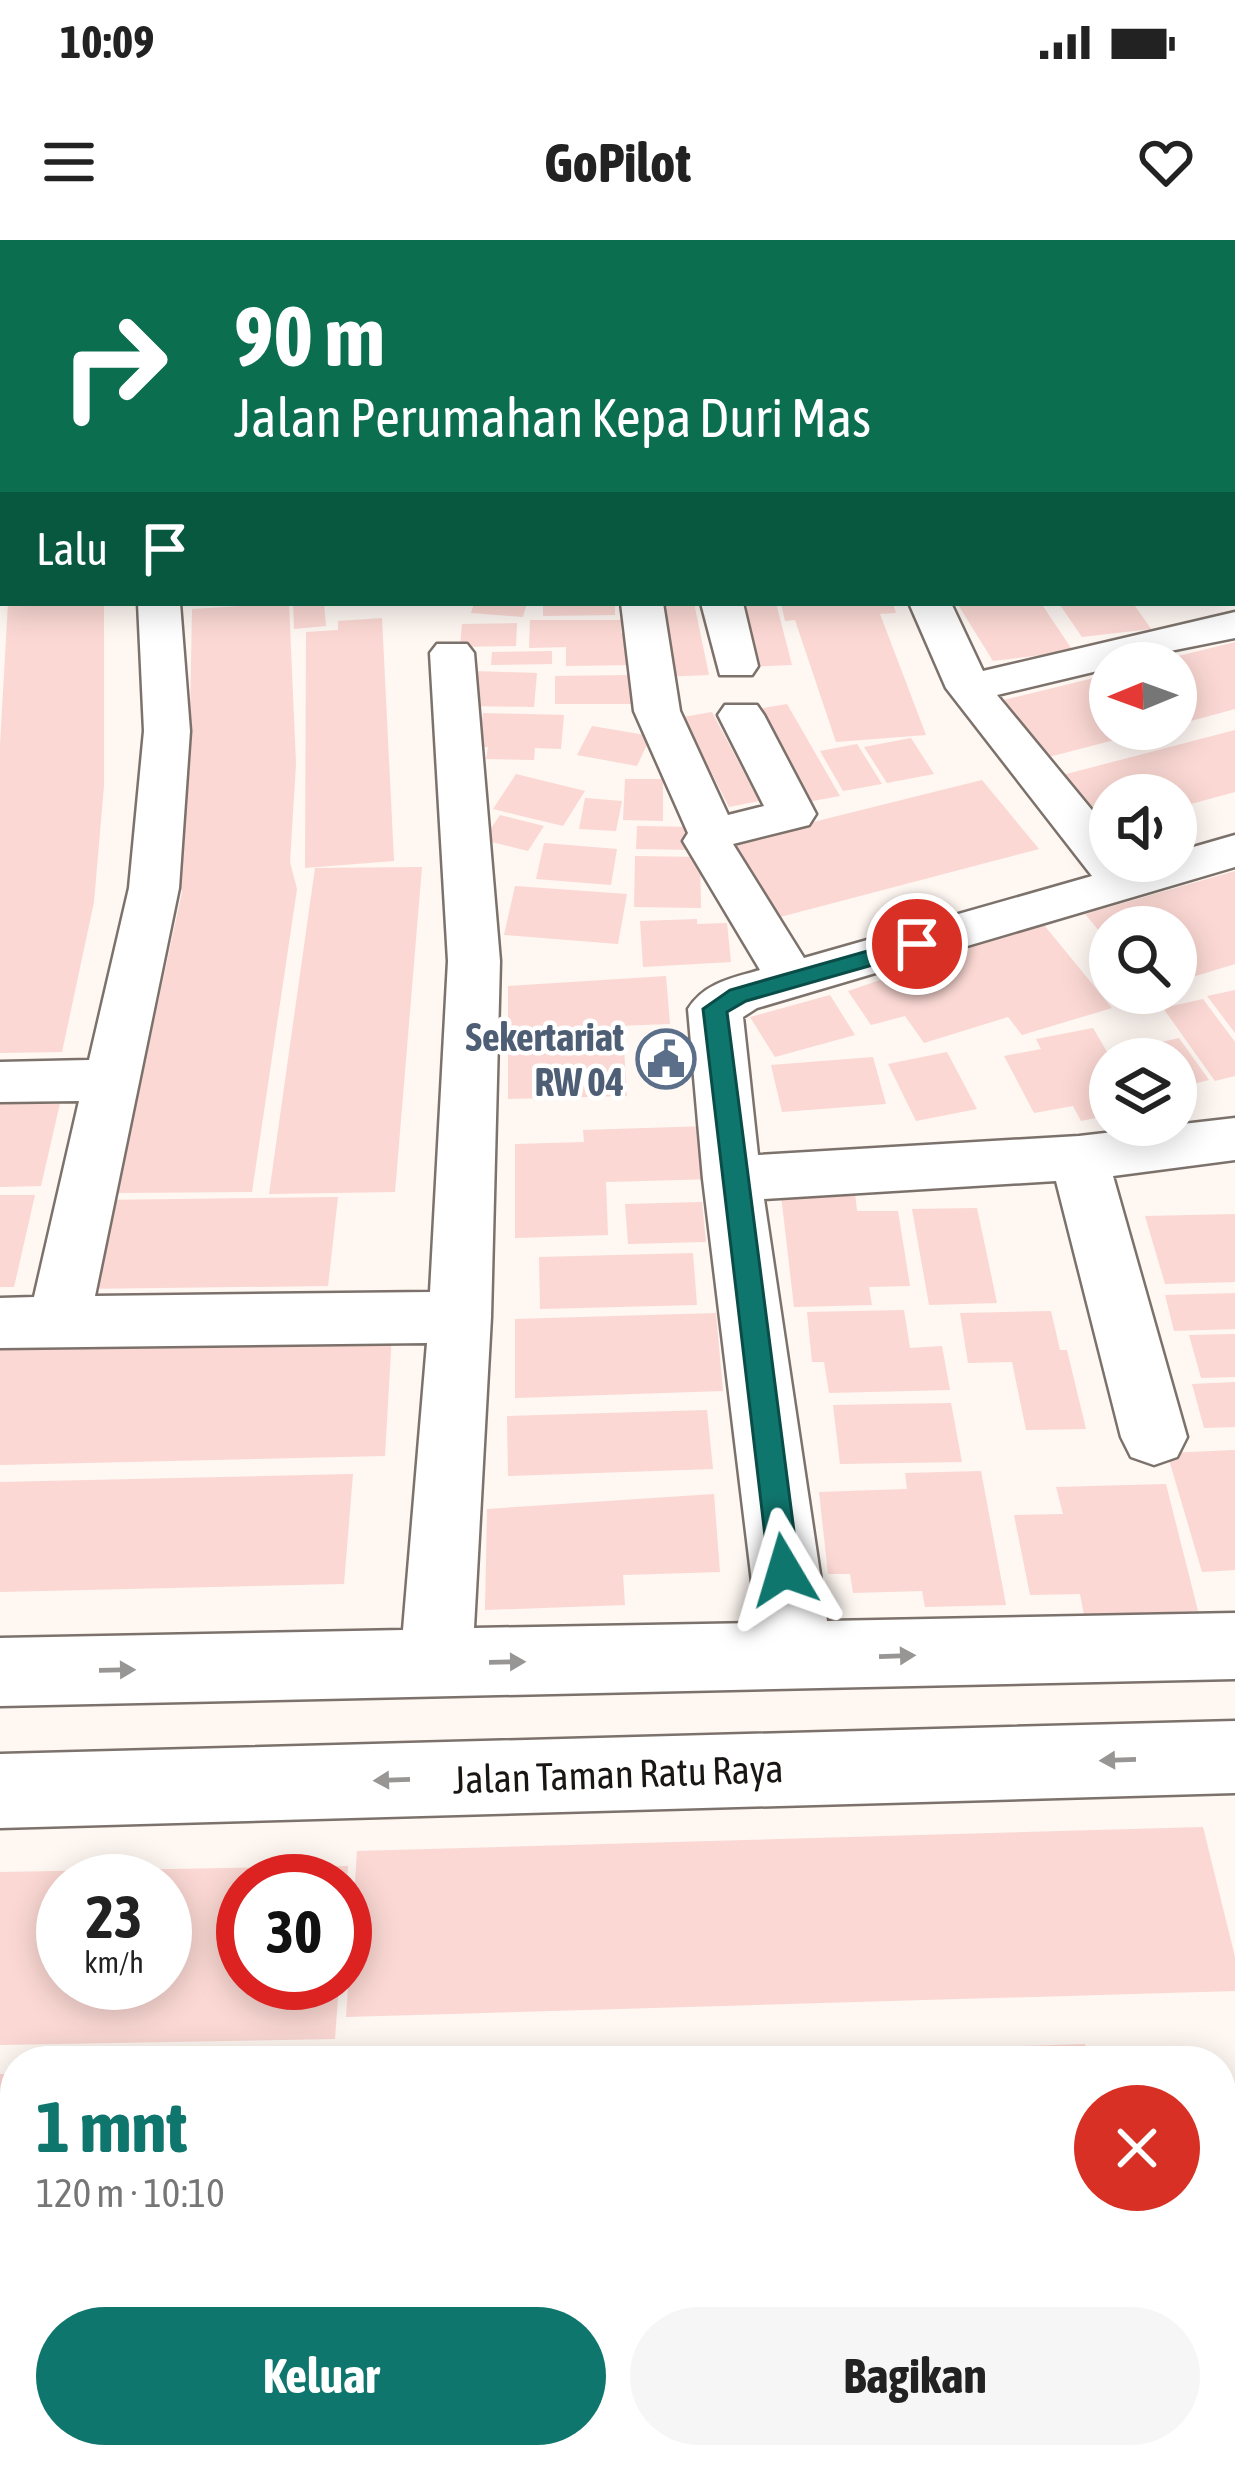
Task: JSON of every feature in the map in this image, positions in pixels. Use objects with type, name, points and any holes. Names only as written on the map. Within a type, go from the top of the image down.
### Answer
[{"type":"street","points":[[159,606],[167,731],[154,888],[114,1081],[30,1322],[460,1317]]},
{"type":"street","points":[[642,606],[657,711],[713,834]]},
{"type":"street","points":[[723,606],[736,666]]},
{"type":"street","points":[[931,606],[968,688],[1089,838]]},
{"type":"street","points":[[968,688],[1209,620]]},
{"type":"street","points":[[436,1663],[460,1317],[474,961],[452,653]]},
{"type":"street","points":[[741,715],[792,814],[713,834],[707,845],[793,982]]},
{"type":"street","points":[[1197,862],[1235,851]]},
{"type":"street","points":[[796,1659],[732,1178],[715,1009],[738,995],[1124,882]]},
{"type":"street","points":[[0,1082],[114,1081]]},
{"type":"street","points":[[732,1178],[1079,1158],[1235,1139]]},
{"type":"street","points":[[1079,1158],[1154,1437]]},
{"type":"street","points":[[0,1672],[796,1659],[1235,1646]]},
{"type":"street","name":"Jalan Taman Ratu Raya","points":[[0,1791],[1235,1756]]},
{"type":"building","points":[[8,606],[104,606],[104,785],[94,902],[62,1052],[0,1053],[0,745]]},
{"type":"building","points":[[289,606],[296,764],[290,862],[297,889],[252,1192],[117,1193],[182,892],[176,869],[189,774],[192,609]]},
{"type":"building","points":[[293,606],[324,606],[326,626],[294,629]]},
{"type":"building","points":[[473,606],[526,606],[523,617],[471,613]]},
{"type":"building","points":[[543,606],[615,606],[615,615],[543,616]]},
{"type":"building","points":[[649,606],[695,606],[709,675],[661,677]]},
{"type":"building","points":[[731,606],[777,606],[792,665],[744,667]]},
{"type":"building","points":[[782,606],[894,606],[896,613],[880,614],[926,735],[836,742],[795,620],[785,621]]},
{"type":"building","points":[[959,606],[1043,606],[1073,651],[993,661]]},
{"type":"building","points":[[1061,606],[1135,606],[1151,629],[1082,637]]},
{"type":"building","points":[[382,618],[394,861],[305,868],[306,632],[338,630],[338,621]]},
{"type":"building","points":[[530,620],[621,620],[621,633],[633,633],[634,665],[566,666],[566,647],[529,648]]},
{"type":"building","points":[[517,623],[516,646],[460,647],[462,624]]},
{"type":"building","points":[[1235,642],[1235,709],[1197,719],[1197,651]]},
{"type":"building","points":[[552,651],[552,664],[491,665],[492,652]]},
{"type":"building","points":[[474,671],[537,673],[534,707],[469,706]]},
{"type":"building","points":[[630,675],[631,704],[555,704],[555,676]]},
{"type":"building","points":[[1089,679],[1089,747],[1045,758],[995,702]]},
{"type":"building","points":[[787,704],[840,796],[791,805],[740,712]]},
{"type":"building","points":[[712,712],[759,801],[729,807],[683,717]]},
{"type":"building","points":[[483,713],[564,715],[561,749],[535,748],[534,760],[486,759],[488,747],[478,747]]},
{"type":"building","points":[[592,726],[651,736],[637,766],[577,755]]},
{"type":"building","points":[[1235,730],[1235,792],[1197,802],[1197,774],[1089,774],[1089,819],[1051,778],[1158,750],[1197,750],[1197,740]]},
{"type":"building","points":[[911,738],[934,774],[887,783],[864,747]]},
{"type":"building","points":[[857,744],[882,784],[843,791],[820,751]]},
{"type":"building","points":[[516,774],[585,791],[563,826],[493,809]]},
{"type":"building","points":[[625,779],[663,779],[663,821],[623,820]]},
{"type":"building","points":[[982,780],[1039,849],[761,922],[713,847]]},
{"type":"building","points":[[585,798],[622,801],[616,831],[579,829]]},
{"type":"building","points":[[500,815],[544,826],[528,851],[483,840]]},
{"type":"building","points":[[637,826],[696,827],[696,850],[636,849]]},
{"type":"building","points":[[544,843],[617,849],[611,885],[536,879]]},
{"type":"building","points":[[635,856],[700,857],[701,908],[634,907]]},
{"type":"building","points":[[422,867],[395,1192],[269,1194],[315,868]]},
{"type":"building","points":[[1235,871],[1235,964],[1197,976],[1197,906],[1113,906]]},
{"type":"building","points":[[515,886],[627,894],[618,944],[504,935]]},
{"type":"building","points":[[697,919],[697,924],[727,923],[731,962],[643,967],[640,921]]},
{"type":"building","points":[[1044,925],[1089,980],[1092,1014],[1022,1035],[1008,1017],[924,1043],[905,1016],[871,1025],[848,991],[959,953],[956,950]]},
{"type":"building","points":[[666,976],[670,1024],[616,1026],[616,1038],[508,1041],[508,986]]},
{"type":"building","points":[[1235,990],[1235,1033],[1207,996]]},
{"type":"building","points":[[830,995],[855,1035],[775,1057],[750,1017]]},
{"type":"building","points":[[1203,999],[1235,1042],[1235,1076],[1215,1081],[1197,1056],[1197,1038],[1184,1038],[1167,1014],[1197,1014],[1197,1000]]},
{"type":"building","points":[[1093,1028],[1099,1038],[1089,1038],[1089,1119],[1081,1121],[1073,1106],[1034,1113],[1004,1056],[1041,1049],[1036,1039]]},
{"type":"building","name":"Sekertariat RW 04","points":[[685,1039],[687,1079],[647,1079],[646,1040]]},
{"type":"building","points":[[624,1049],[627,1096],[508,1099],[508,1052]]},
{"type":"building","points":[[947,1052],[977,1109],[916,1121],[888,1064]]},
{"type":"building","points":[[873,1057],[886,1104],[782,1112],[771,1065]]},
{"type":"building","points":[[1197,1063],[1209,1080],[1197,1083]]},
{"type":"building","points":[[60,1103],[41,1186],[0,1187],[0,1104]]},
{"type":"building","points":[[709,1126],[714,1179],[606,1182],[608,1235],[515,1238],[515,1144],[584,1142],[583,1130]]},
{"type":"building","points":[[855,1193],[857,1211],[898,1211],[910,1286],[869,1287],[872,1305],[794,1307],[781,1195]]},
{"type":"building","points":[[0,1195],[35,1195],[14,1287],[0,1287]]},
{"type":"building","points":[[338,1197],[328,1286],[80,1289],[99,1200]]},
{"type":"building","points":[[702,1202],[706,1242],[628,1244],[625,1204]]},
{"type":"building","points":[[977,1208],[997,1303],[929,1305],[912,1209]]},
{"type":"building","points":[[1235,1214],[1235,1282],[1165,1284],[1145,1216]]},
{"type":"building","points":[[693,1253],[697,1305],[540,1309],[539,1257]]},
{"type":"building","points":[[1235,1293],[1235,1329],[1174,1331],[1165,1295]]},
{"type":"building","points":[[904,1310],[910,1348],[942,1346],[950,1390],[829,1393],[824,1362],[812,1362],[807,1312]]},
{"type":"building","points":[[1051,1311],[1060,1350],[1067,1350],[1086,1429],[1026,1430],[1012,1362],[968,1363],[960,1313]]},
{"type":"building","points":[[716,1313],[723,1391],[515,1398],[515,1319]]},
{"type":"building","points":[[392,1333],[385,1456],[0,1465],[0,1341]]},
{"type":"building","points":[[1235,1334],[1235,1377],[1201,1378],[1189,1335]]},
{"type":"building","points":[[1235,1382],[1235,1427],[1204,1428],[1192,1384]]},
{"type":"building","points":[[951,1403],[962,1462],[840,1464],[833,1405]]},
{"type":"building","points":[[707,1410],[713,1469],[508,1476],[507,1416]]},
{"type":"building","points":[[1235,1450],[1235,1570],[1202,1572],[1167,1453]]},
{"type":"building","points":[[981,1471],[1006,1605],[925,1607],[922,1591],[853,1593],[850,1574],[828,1574],[819,1492],[907,1489],[905,1473]]},
{"type":"building","points":[[353,1474],[344,1584],[0,1592],[0,1482]]},
{"type":"building","points":[[1166,1484],[1198,1611],[1084,1615],[1080,1594],[1030,1595],[1014,1515],[1063,1514],[1056,1487]]},
{"type":"building","points":[[714,1494],[720,1572],[623,1575],[625,1605],[485,1610],[487,1509]]},
{"type":"building","points":[[1203,1827],[1235,1957],[1235,1991],[346,2017],[346,2010],[372,2010],[372,1854],[357,1851]]},
{"type":"building","points":[[216,1868],[216,2010],[337,2010],[335,2039],[0,2045],[0,1872],[36,1871],[36,2010],[192,2010],[192,1869]]},
{"type":"place","name":"Sekertariat RW 04","points":[[666,1059]]},
{"type":"route","points":[[784,1570],[713,1017],[722,1002],[738,995],[917,944]]}]
